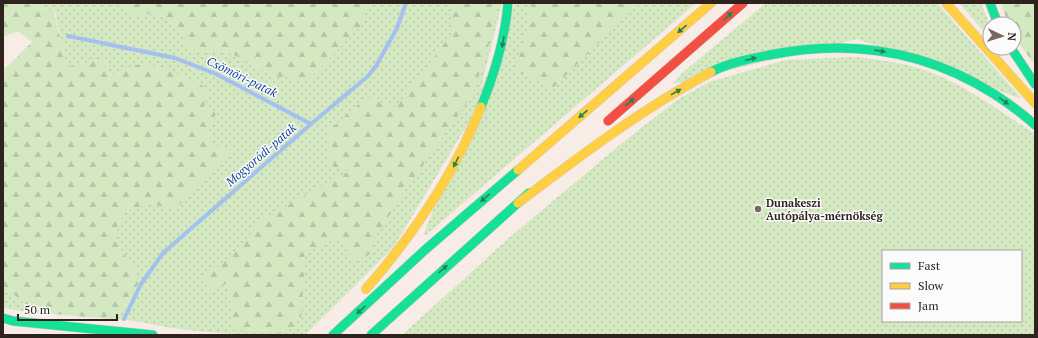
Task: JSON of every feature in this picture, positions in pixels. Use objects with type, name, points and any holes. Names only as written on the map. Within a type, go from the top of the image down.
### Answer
[{"type":"main road","points":[[360,296],[401,248],[432,205],[449,176],[479,114],[501,53],[507,19],[508,3]]},
{"type":"main road","points":[[332,335],[426,249],[711,3]]},
{"type":"main road","points":[[599,129],[743,3]]},
{"type":"main road","points":[[946,3],[1035,103]]},
{"type":"main road","points":[[990,3],[995,16]]},
{"type":"main road","points":[[518,203],[624,124],[663,99],[714,71],[743,61],[784,51],[819,47],[857,47],[899,54],[933,63],[972,81],[991,92],[1035,125]]},
{"type":"main road","points":[[1016,56],[1035,84]]},
{"type":"main road","points":[[371,335],[518,203],[581,144]]},
{"type":"main road","points":[[332,335],[350,307]]},
{"type":"main road","points":[[3,318],[13,321],[153,335]]},
{"type":"main road","points":[[3,330],[13,321]]},
{"type":"green space","points":[[3,3],[48,3],[42,8],[54,11],[67,67],[106,58],[110,76],[139,64],[167,69],[209,89],[204,107],[216,113],[208,134],[214,145],[232,150],[174,210],[150,203],[125,212],[113,238],[134,268],[140,280],[126,308],[110,319],[31,312],[21,300],[3,286],[3,67],[6,68],[32,42],[18,31],[3,37]]},
{"type":"green space","points":[[48,3],[116,3],[133,17],[155,12],[179,28],[188,50],[230,53],[274,76],[362,25],[368,3],[502,3],[475,112],[393,248],[305,335],[258,335],[195,331],[128,320],[110,319],[126,308],[134,268],[113,238],[125,212],[150,203],[214,145],[208,134],[216,113],[204,107],[167,69],[139,64],[110,76],[106,58],[67,67],[55,11],[41,8]]},
{"type":"green space","points":[[116,3],[368,3],[362,25],[309,80],[274,76],[230,53],[188,50],[179,28],[155,12],[133,17]]},
{"type":"green space","points":[[451,3],[496,3],[493,32],[473,94],[404,192],[373,241],[372,253],[355,262],[338,238],[306,253],[301,318],[286,333],[233,330],[228,283],[205,293],[205,276],[237,251],[261,220],[349,171],[326,164],[329,130],[367,97],[396,107],[451,35]]},
{"type":"green space","points":[[515,3],[531,3],[526,34],[553,88],[640,3],[696,3],[426,235],[424,233]]},
{"type":"green space","points":[[531,3],[640,3],[553,88],[515,70],[526,34]]},
{"type":"green space","points":[[766,3],[937,3],[982,54],[982,56],[984,56],[1022,99],[857,39],[673,84],[681,74]]},
{"type":"green space","points":[[959,3],[981,3],[986,16],[982,16],[982,29]]},
{"type":"green space","points":[[1001,3],[1035,3],[1035,65],[1022,48],[1022,16],[1005,16]]},
{"type":"green space","points":[[855,57],[893,62],[930,72],[958,85],[1035,134],[1035,335],[402,335],[510,237],[621,144],[677,100],[709,82],[786,60]]},
{"type":"green space","points":[[3,286],[21,300],[31,312],[3,308]]},
{"type":"waterway","name":"Mogyoródi-patak","points":[[124,319],[141,284],[163,253],[368,76],[376,66],[397,28],[406,3]]},
{"type":"waterway","name":"Csömöri-patak","points":[[68,36],[175,58],[216,74],[311,124]]},
{"type":"traffic: fast","points":[[481,107],[499,56],[508,3]]},
{"type":"traffic: fast","points":[[990,3],[995,16]]},
{"type":"traffic: fast","points":[[711,72],[724,66],[746,60],[799,50],[828,48],[885,52],[913,58],[941,67],[968,79],[994,94],[1020,112],[1035,125]]},
{"type":"traffic: fast","points":[[1016,56],[1035,84]]},
{"type":"traffic: fast","points":[[333,335],[426,249],[518,170]]},
{"type":"traffic: fast","points":[[371,335],[529,193]]},
{"type":"traffic: fast","points":[[3,318],[13,321],[153,335]]},
{"type":"traffic: slow","points":[[518,170],[711,3]]},
{"type":"traffic: slow","points":[[946,3],[1035,103]]},
{"type":"traffic: slow","points":[[518,203],[636,117],[660,101],[711,72]]},
{"type":"traffic: slow","points":[[366,289],[400,247],[431,203],[458,156],[481,107]]},
{"type":"traffic: jam","points":[[608,121],[743,3]]},
{"type":"place","name":"Dunakeszi Autópálya-mérnökség","points":[[758,209]]}]
